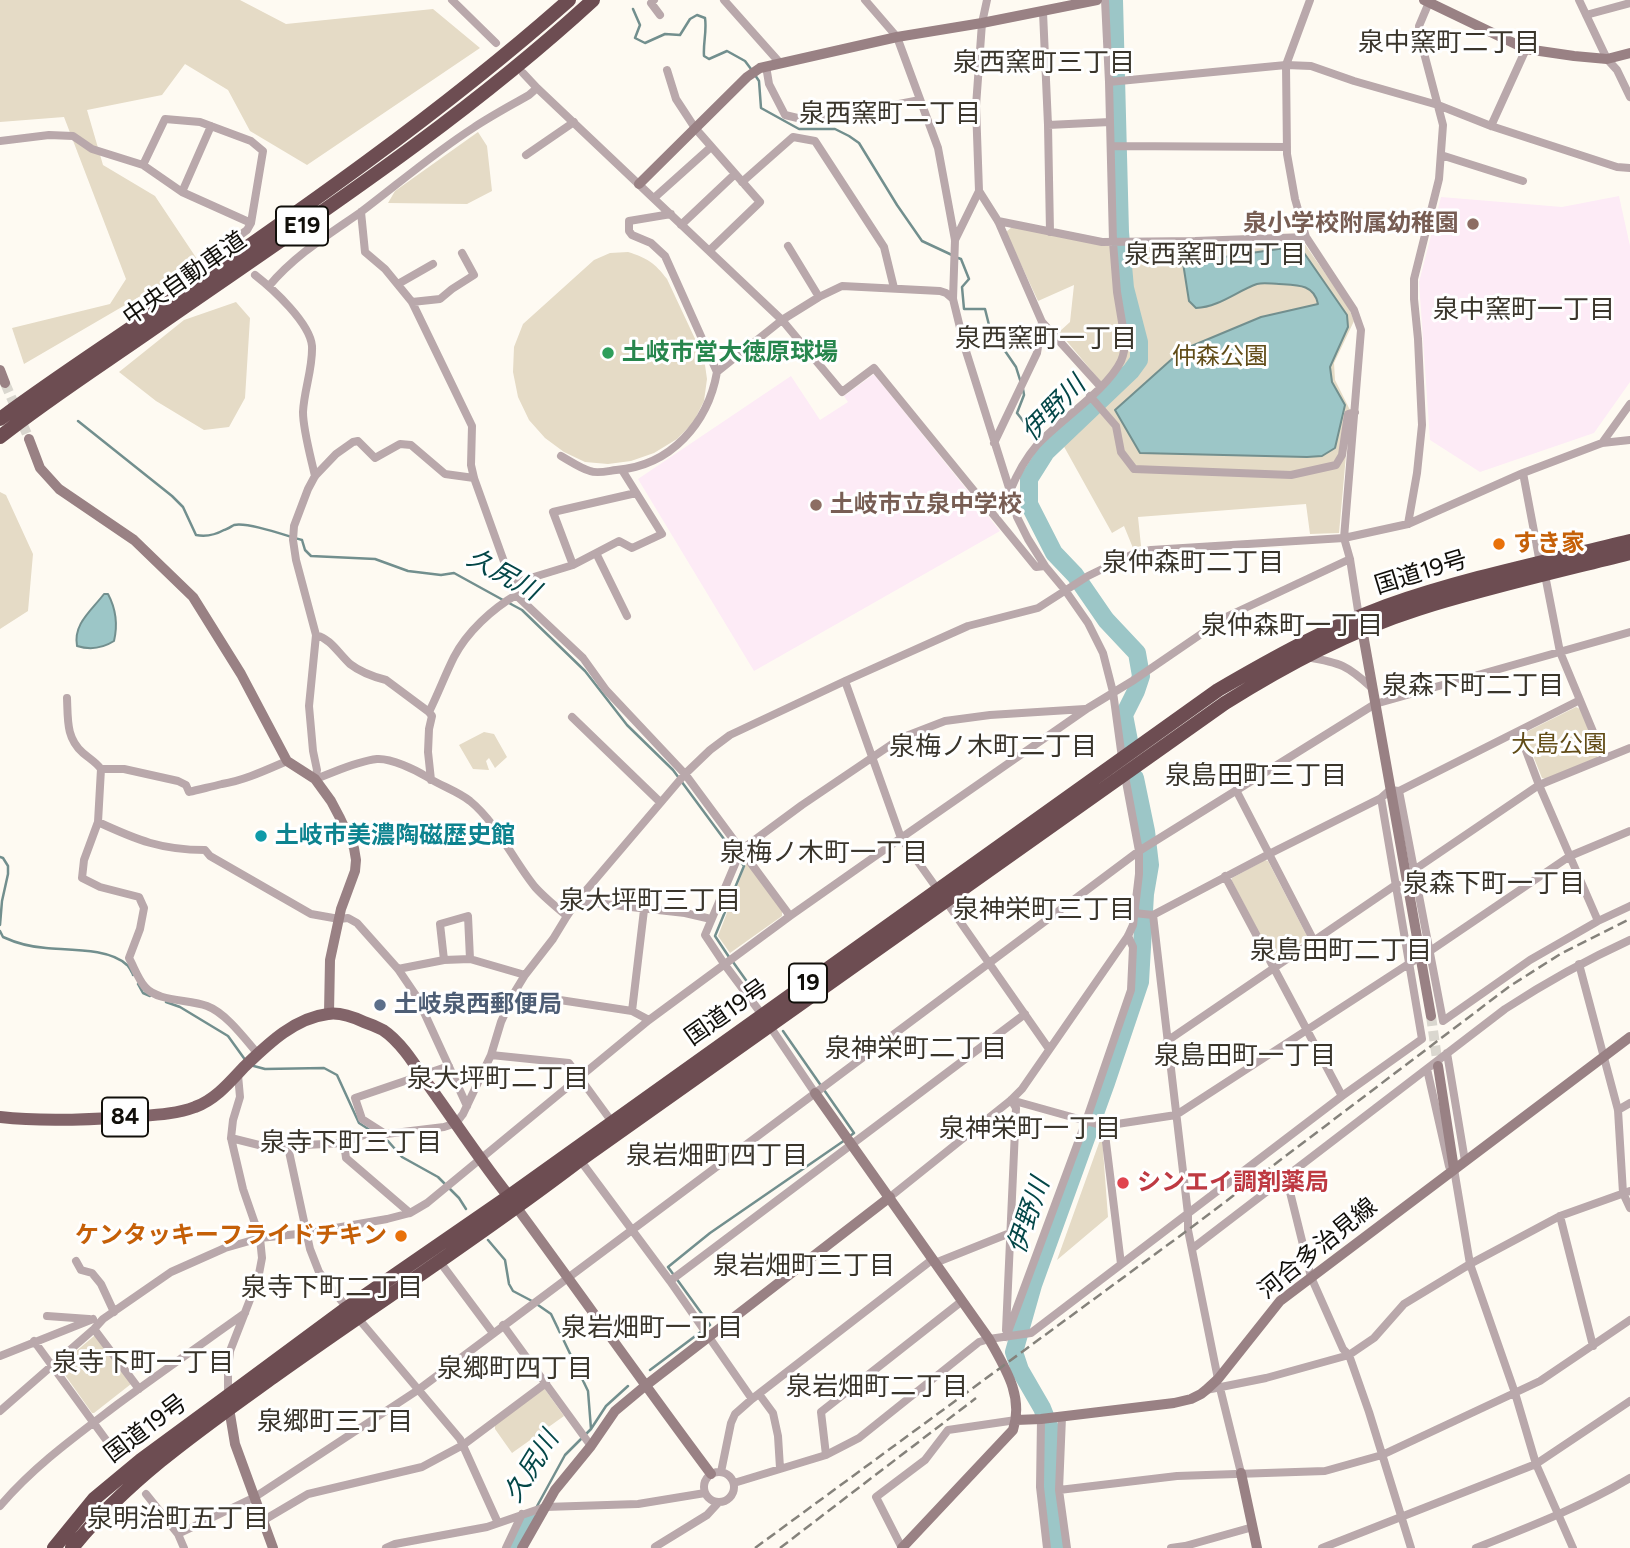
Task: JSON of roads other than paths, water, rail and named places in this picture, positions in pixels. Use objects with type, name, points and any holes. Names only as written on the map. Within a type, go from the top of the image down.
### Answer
[{"type":"highway","name":"中央自動車道","points":[[0,419],[419,124],[515,48],[569,0]]},
{"type":"highway","name":"中央自動車道","points":[[0,437],[428,137],[525,60],[593,0]]},
{"type":"highway","name":"国道19号","points":[[54,1548],[94,1499],[131,1468],[513,1202],[580,1160],[942,895],[1122,757],[1229,683],[1319,634],[1417,609],[1630,541]]},
{"type":"highway","name":"国道19号","points":[[1543,569],[1630,553]]},
{"type":"highway","name":"国道19号","points":[[942,895],[1226,703],[1361,623]]},
{"type":"highway","name":"国道19号","points":[[352,1313],[440,1262],[612,1122],[767,1021]]},
{"type":"highway","name":"国道19号","points":[[72,1548],[128,1487],[228,1402]]},
{"type":"main road","name":"84","points":[[0,1117],[50,1121],[96,1119],[165,1114],[195,1107],[209,1100],[288,1029],[329,1013]]},
{"type":"main road","points":[[329,1013],[357,1019],[383,1030],[394,1040],[513,1202]]},
{"type":"street","points":[[452,0],[496,43]]},
{"type":"street","points":[[654,0],[651,3],[660,15]]},
{"type":"street","points":[[724,0],[780,63]]},
{"type":"street","points":[[955,240],[979,191],[976,106],[982,23],[987,0]]},
{"type":"street","points":[[639,184],[747,77],[763,67],[897,37],[1097,0]]},
{"type":"street","points":[[1010,491],[1020,468],[1036,446],[1114,372],[1121,360],[1125,340],[1117,292],[1113,242],[1105,0]]},
{"type":"street","points":[[1310,0],[1286,65],[1287,147],[1295,199],[1306,237],[1354,310],[1360,330],[1344,538],[1375,704],[1414,870],[1443,1021],[1530,960],[1630,906]]},
{"type":"street","points":[[1579,0],[1607,59],[1617,70],[1630,97]]},
{"type":"street","points":[[522,1548],[555,1490],[615,1411],[890,1197],[1022,1089],[1133,925],[1139,851],[1113,692],[1103,653],[1069,588],[1045,566],[1017,517],[965,348],[953,299],[955,240],[938,148],[897,37],[867,1]]},
{"type":"street","points":[[1408,524],[1422,425],[1414,279],[1439,179],[1444,125],[1420,38],[1419,26],[1428,1],[1526,49],[1607,59],[1630,53]]},
{"type":"street","points":[[1586,15],[1630,3]]},
{"type":"street","points":[[1043,12],[1050,232]]},
{"type":"street","points":[[1491,126],[1526,49]]},
{"type":"street","points":[[1109,82],[1286,65],[1311,66],[1438,105],[1491,126],[1617,167],[1630,168]]},
{"type":"street","points":[[763,67],[785,115],[810,121],[920,100]]},
{"type":"street","points":[[667,70],[676,99],[695,128],[760,202],[709,251]]},
{"type":"street","points":[[523,73],[782,320],[842,392],[874,368],[1036,567],[1045,566]]},
{"type":"street","points":[[268,286],[283,269],[323,237],[472,128],[537,88]]},
{"type":"street","points":[[143,165],[165,120],[200,122],[251,141],[263,150],[251,223],[247,230],[235,239],[238,247]]},
{"type":"street","points":[[526,155],[574,122]]},
{"type":"street","points":[[1048,125],[1110,122]]},
{"type":"street","points":[[182,192],[211,126]]},
{"type":"street","points":[[0,141],[48,135],[73,136],[92,149],[143,165],[182,192],[251,223]]},
{"type":"street","points":[[742,182],[793,137],[815,141],[884,247],[894,288]]},
{"type":"street","points":[[1111,146],[1287,147]]},
{"type":"street","points":[[654,198],[712,147]]},
{"type":"street","points":[[1441,155],[1523,181]]},
{"type":"street","points":[[681,225],[735,174]]},
{"type":"street","points":[[979,191],[998,221],[1042,322],[1100,386]]},
{"type":"street","points":[[360,212],[365,252],[398,284],[412,302],[472,426],[471,465],[474,478],[511,584],[509,599],[474,630],[461,646],[429,712]]},
{"type":"street","points":[[561,456],[592,472],[631,469],[652,461],[676,447],[698,424],[714,391],[717,372],[664,256],[651,243],[629,232],[629,221],[670,214]]},
{"type":"street","points":[[998,221],[1102,242],[1306,237]]},
{"type":"street","points":[[788,246],[819,297]]},
{"type":"street","points":[[412,302],[440,299],[474,275],[462,253]]},
{"type":"street","points":[[398,284],[433,264]]},
{"type":"street","points":[[255,275],[298,319],[310,336],[312,356],[303,413],[315,476]]},
{"type":"street","points":[[717,372],[782,320],[842,286],[940,291],[953,299]]},
{"type":"street","points":[[994,443],[1037,353],[1042,322]]},
{"type":"street","points":[[0,370],[5,383]]},
{"type":"street","points":[[1090,396],[1115,426],[1121,452],[1135,469],[1291,475],[1335,465],[1342,454],[1348,414],[1354,412]]},
{"type":"street","points":[[1602,443],[1630,404]]},
{"type":"street","points":[[29,439],[40,468],[59,489],[134,540],[192,597],[241,674],[287,761],[316,779],[340,818],[354,848],[356,860],[355,871],[341,909],[330,960],[329,1013]]},
{"type":"street","points":[[230,1138],[267,1147],[288,1147],[344,1143],[366,1134],[386,1135],[444,1128],[456,1123],[463,1114],[491,1055],[501,1022],[514,993],[553,939],[576,901],[685,774],[709,750],[730,735],[968,626],[1038,608],[1088,576],[1133,554],[1151,550],[1344,538],[1408,524],[1523,473],[1602,443],[1630,440]]},
{"type":"street","points":[[316,779],[309,706],[316,635],[293,540],[294,526],[308,489],[315,476],[336,454],[358,441],[375,458],[400,444],[411,445],[445,474],[474,478]]},
{"type":"street","points":[[511,584],[573,565],[619,541],[632,548],[662,534],[622,470]]},
{"type":"street","points":[[1523,473],[1560,652],[1604,758]]},
{"type":"street","points":[[573,565],[553,512],[636,493]]},
{"type":"street","points":[[596,553],[626,616]]},
{"type":"street","points":[[0,1411],[103,1319],[171,1272],[225,1248],[260,1238],[307,1233],[410,1213],[453,1183],[649,1020],[901,838],[1088,708],[1226,617],[1350,559]]},
{"type":"street","points":[[509,599],[583,658],[606,690],[685,774],[790,916]]},
{"type":"street","points":[[178,1534],[255,1497],[418,1390],[1139,851],[1236,790],[1375,704],[1630,632]]},
{"type":"street","points":[[316,635],[325,637],[351,665],[386,680],[429,712],[432,716],[428,752],[431,780]]},
{"type":"street","points":[[1305,656],[1345,666],[1372,688]]},
{"type":"street","points":[[845,681],[901,838],[1049,1049]]},
{"type":"street","points":[[67,698],[71,739],[101,769],[98,822],[84,860],[82,878],[100,887],[139,897],[144,908],[141,929],[129,958],[144,986],[151,993],[208,1006],[233,1024],[256,1056]]},
{"type":"street","points":[[1134,913],[1153,915],[1395,790],[1580,700]]},
{"type":"street","points":[[1016,1420],[948,1430],[925,1460],[876,1497],[902,1548],[1013,1430],[1016,1420],[1017,1407],[1013,1386],[989,1339],[705,935],[741,850],[901,738],[945,721],[1088,708]]},
{"type":"street","points":[[572,717],[660,802]]},
{"type":"street","points":[[1518,732],[1598,921]]},
{"type":"street","points":[[1414,870],[1539,785],[1630,748]]},
{"type":"street","points":[[316,779],[377,759],[391,761],[418,772],[459,794],[485,816],[536,888],[567,916]]},
{"type":"street","points":[[101,769],[124,769],[178,781],[186,785],[189,792],[262,772],[287,761]]},
{"type":"street","points":[[1236,790],[1314,941]]},
{"type":"street","points":[[1395,790],[1431,1016]]},
{"type":"street","points":[[734,1483],[826,1455],[859,1438],[979,1342],[1031,1333],[1342,1096],[1422,1039],[1381,798]]},
{"type":"street","points":[[98,822],[153,845],[205,850],[210,856],[311,914],[348,918],[357,923],[398,969],[417,997],[467,1106]]},
{"type":"street","points":[[1011,1100],[1104,1126],[1176,1115],[1430,951],[1570,856],[1630,831]]},
{"type":"street","points":[[1225,876],[1342,1096]]},
{"type":"street","points":[[1167,1041],[1396,884]]},
{"type":"street","points":[[576,901],[685,913],[711,919]]},
{"type":"street","points":[[632,1011],[643,910]]},
{"type":"street","points":[[1153,915],[1188,1230],[1219,1383],[1257,1548]]},
{"type":"street","points":[[444,961],[440,924],[468,916],[470,959]]},
{"type":"street","points":[[1006,1336],[1086,1121],[1131,990],[1133,947],[1128,936]]},
{"type":"street","points":[[1193,1248],[1433,1067],[1447,1053],[1505,1009],[1579,964],[1630,940]]},
{"type":"street","points":[[398,969],[470,959],[525,975]]},
{"type":"street","points":[[1579,964],[1618,1110],[1630,1208]]},
{"type":"street","points":[[514,993],[632,1011],[649,1020]]},
{"type":"street","points":[[670,1281],[1025,1014]]},
{"type":"street","name":"河合多治見線","points":[[1016,1420],[1174,1403],[1191,1399],[1219,1383],[1280,1301],[1630,1037]]},
{"type":"street","points":[[1447,1053],[1465,1161]]},
{"type":"street","points":[[491,1055],[569,1063],[612,1122]]},
{"type":"street","points":[[386,1135],[362,1119],[355,1098],[449,1066]]},
{"type":"street","points":[[1433,1067],[1470,1264],[1515,1393],[1536,1464],[1573,1548]]},
{"type":"street","points":[[240,1072],[240,1097],[230,1138],[243,1189],[260,1238],[262,1258],[258,1279],[230,1351],[228,1402],[235,1444],[273,1548]]},
{"type":"street","points":[[1006,1336],[1016,1108],[1011,1100]]},
{"type":"street","points":[[1618,1110],[1630,1103]]},
{"type":"street","points":[[1104,1126],[1121,1264]]},
{"type":"street","points":[[344,1143],[346,1158],[410,1213]]},
{"type":"street","points":[[288,1147],[310,1249],[319,1272],[463,1445],[498,1523]]},
{"type":"street","points":[[580,1160],[708,1337],[755,1397],[773,1413],[780,1468]]},
{"type":"street","points":[[1286,1176],[1311,1277],[1343,1349],[1349,1355],[1411,1548]]},
{"type":"street","points":[[1219,1383],[1266,1378],[1349,1355],[1374,1338],[1404,1304],[1470,1264],[1560,1216],[1627,1192]]},
{"type":"street","points":[[513,1202],[645,1386],[716,1473],[728,1475],[734,1483],[733,1495],[726,1501],[718,1503],[707,1515],[655,1547]]},
{"type":"street","points":[[1560,1216],[1593,1346]]},
{"type":"street","points":[[718,1503],[710,1500],[705,1493],[704,1483],[716,1473],[735,1414],[934,1261],[1010,1233]]},
{"type":"street","points":[[76,1261],[81,1270],[92,1273],[101,1284],[114,1312]]},
{"type":"street","points":[[440,1262],[493,1333]]},
{"type":"street","points":[[826,1455],[821,1412],[962,1301]]},
{"type":"street","points":[[0,1506],[39,1466],[93,1423],[245,1312]]},
{"type":"street","points":[[47,1315],[103,1319]]},
{"type":"street","points":[[0,1356],[93,1319]]},
{"type":"street","points":[[1059,1490],[1177,1476],[1325,1471],[1382,1455],[1541,1381],[1630,1320]]},
{"type":"street","points":[[503,1325],[591,1446]]},
{"type":"street","points":[[94,1329],[139,1389]]},
{"type":"street","points":[[34,1342],[112,1448]]},
{"type":"street","points":[[264,1520],[307,1494],[422,1468],[463,1445],[546,1383]]},
{"type":"street","points":[[1322,1548],[1536,1464],[1630,1401]]},
{"type":"street","points":[[1058,1417],[1059,1490],[1067,1548]]},
{"type":"street","points":[[1041,1419],[1040,1487],[1047,1548]]},
{"type":"street","points":[[1476,1548],[1559,1515],[1630,1478]]},
{"type":"street","points":[[387,1548],[395,1544],[487,1527],[545,1507],[638,1504],[705,1493]]},
{"type":"street","points":[[146,1494],[178,1534],[184,1548]]},
{"type":"street","points":[[506,1548],[522,1514]]},
{"type":"street","points":[[1171,1548],[1253,1527]]},
{"type":"water","points":[[1292,247],[1302,250],[1347,315],[1348,327],[1330,367],[1332,382],[1345,405],[1335,448],[1322,456],[1307,457],[1140,453],[1115,410],[1182,350],[1261,317],[1318,304],[1313,293],[1304,287],[1262,283],[1212,305],[1196,308],[1189,301],[1183,263]]},
{"type":"water","points":[[104,594],[108,594],[113,605],[116,623],[114,641],[96,648],[77,646],[80,624]]},
{"type":"waterway","name":"伊野川","points":[[1114,0],[1120,232],[1125,288],[1139,342],[1139,360],[1131,371],[1046,452],[1029,479],[1029,504],[1054,553],[1075,575],[1106,620],[1137,653],[1141,676],[1124,715],[1129,741]]},
{"type":"waterway","points":[[633,9],[640,25],[635,38],[645,43],[665,34],[680,35],[690,19],[697,15],[705,18],[704,56],[709,59],[727,51],[745,61],[751,69]]},
{"type":"waterway","points":[[755,75],[759,81],[761,108],[799,129],[835,129],[859,143],[922,241],[952,255]]},
{"type":"waterway","points":[[958,258],[961,259],[969,279],[962,287],[964,309],[985,309],[990,329],[1016,367],[1021,383]]},
{"type":"waterway","points":[[1023,389],[1024,395],[1017,413],[1038,440]]},
{"type":"waterway","name":"久尻川","points":[[78,421],[172,496],[183,507],[196,535],[214,534],[234,525],[258,527],[302,540],[305,550],[311,556],[375,559],[408,571],[441,575],[454,573],[503,600]]},
{"type":"waterway","name":"伊野川","points":[[1041,446],[1046,452]]},
{"type":"waterway","name":"久尻川","points":[[509,603],[522,610],[585,671],[627,725],[673,770],[735,854]]},
{"type":"waterway","name":"伊野川","points":[[1055,1548],[1049,1486],[1050,1428],[1020,1370],[1014,1352],[1033,1285],[1140,982],[1145,894],[1150,865],[1135,778]]},
{"type":"waterway","points":[[0,857],[8,866],[0,925]]},
{"type":"waterway","name":"久尻川","points":[[729,957],[715,936],[744,866],[739,860]]},
{"type":"waterway","points":[[0,931],[3,937],[29,946],[110,955],[128,965],[133,975]]},
{"type":"waterway","name":"久尻川","points":[[733,962],[758,997]]},
{"type":"waterway","points":[[138,984],[143,993],[150,996]]},
{"type":"waterway","points":[[166,1002],[180,1007],[228,1036],[246,1061]]},
{"type":"waterway","name":"久尻川","points":[[783,1031],[854,1133],[850,1136]]},
{"type":"waterway","points":[[250,1065],[265,1069],[324,1068],[337,1075],[359,1123],[373,1132]]},
{"type":"waterway","points":[[382,1137],[402,1157],[438,1177],[466,1209]]},
{"type":"waterway","name":"久尻川","points":[[650,1370],[710,1325],[668,1267],[710,1233],[845,1140]]},
{"type":"waterway","points":[[488,1240],[505,1260],[509,1284],[513,1291],[532,1301]]},
{"type":"waterway","points":[[538,1305],[551,1314],[588,1391],[591,1429]]},
{"type":"waterway","name":"久尻川","points":[[536,1508],[565,1455],[591,1429],[606,1406],[628,1386]]},
{"type":"waterway","name":"久尻川","points":[[529,1521],[533,1513]]},
{"type":"waterway","name":"久尻川","points":[[513,1548],[529,1521]]},
{"type":"tunnel","points":[[5,383],[29,439]]},
{"type":"tunnel","points":[[1431,1016],[1438,1066]]},
{"type":"railway","points":[[755,1548],[1188,1230],[1510,986],[1562,953],[1630,919]]},
{"type":"railway","points":[[780,1548],[976,1398]]},
{"type":"place","name":"泉小学校附属幼稚園","points":[[1473,224]]},
{"type":"place","name":"土岐市営大徳原球場","points":[[608,353]]},
{"type":"place","name":"土岐市立泉中学校","points":[[816,505]]},
{"type":"place","name":"すき家","points":[[1499,544]]},
{"type":"place","name":"土岐市美濃陶磁歴史館","points":[[261,836]]},
{"type":"place","name":"土岐泉西郵便局","points":[[380,1005]]},
{"type":"place","name":"シンエイ調剤薬局","points":[[1123,1183]]},
{"type":"place","name":"ケンタッキーフライドチキン","points":[[401,1236]]},
{"type":"district","name":"泉中窯町二丁目","points":[[1449,43]]},
{"type":"district","name":"泉西窯町三丁目","points":[[1044,63]]},
{"type":"district","name":"泉西窯町二丁目","points":[[890,114]]},
{"type":"district","name":"泉西窯町四丁目","points":[[1215,255]]},
{"type":"district","name":"泉中窯町一丁目","points":[[1524,310]]},
{"type":"district","name":"泉西窯町一丁目","points":[[1046,339]]},
{"type":"district","name":"泉仲森町二丁目","points":[[1193,563]]},
{"type":"district","name":"泉仲森町一丁目","points":[[1292,626]]},
{"type":"district","name":"泉森下町二丁目","points":[[1473,686]]},
{"type":"district","name":"泉梅ノ木町二丁目","points":[[993,747]]},
{"type":"district","name":"泉島田町三丁目","points":[[1256,776]]},
{"type":"district","name":"泉梅ノ木町一丁目","points":[[824,853]]},
{"type":"district","name":"泉森下町一丁目","points":[[1494,884]]},
{"type":"district","name":"泉大坪町三丁目","points":[[650,901]]},
{"type":"district","name":"泉神栄町三丁目","points":[[1044,910]]},
{"type":"district","name":"泉島田町二丁目","points":[[1341,951]]},
{"type":"district","name":"泉神栄町二丁目","points":[[916,1049]]},
{"type":"district","name":"泉島田町一丁目","points":[[1245,1056]]},
{"type":"district","name":"泉大坪町二丁目","points":[[498,1079]]},
{"type":"district","name":"泉神栄町一丁目","points":[[1030,1129]]},
{"type":"district","name":"泉寺下町三丁目","points":[[351,1143]]},
{"type":"district","name":"泉岩畑町四丁目","points":[[717,1156]]},
{"type":"district","name":"泉岩畑町三丁目","points":[[804,1266]]},
{"type":"district","name":"泉寺下町二丁目","points":[[332,1288]]},
{"type":"district","name":"泉岩畑町一丁目","points":[[652,1328]]},
{"type":"district","name":"泉寺下町一丁目","points":[[143,1363]]},
{"type":"district","name":"泉郷町四丁目","points":[[515,1369]]},
{"type":"district","name":"泉岩畑町二丁目","points":[[877,1387]]},
{"type":"district","name":"泉郷町三丁目","points":[[335,1422]]},
{"type":"district","name":"泉明治町五丁目","points":[[178,1519]]},
{"type":"park label","name":"仲森公園","points":[[1220,357]]},
{"type":"park label","name":"大島公園","points":[[1559,745]]}]
